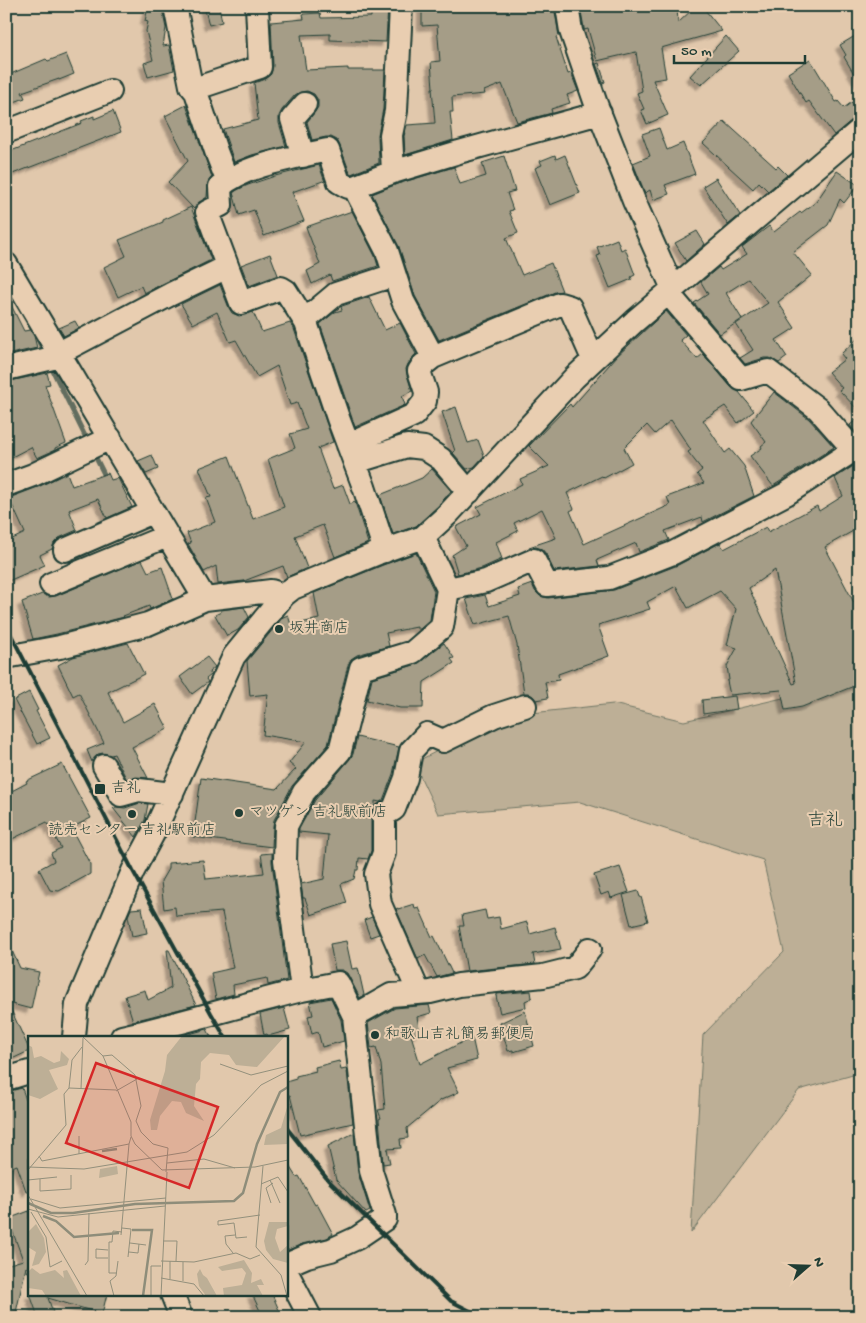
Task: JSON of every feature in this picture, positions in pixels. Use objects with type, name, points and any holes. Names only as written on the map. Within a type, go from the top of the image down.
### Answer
[{"type":"street","points":[[175,6],[191,86],[196,92],[228,180]]},
{"type":"street","points":[[194,89],[260,68],[257,6]]},
{"type":"street","points":[[393,172],[391,135],[396,111],[401,6]]},
{"type":"street","points":[[448,589],[486,581],[534,560],[547,586],[609,578],[672,553],[786,494],[857,447],[818,409],[768,371],[741,379],[671,291],[600,113],[571,31],[567,6]]},
{"type":"street","points":[[6,132],[110,91]]},
{"type":"street","points":[[303,156],[292,119],[304,104]]},
{"type":"street","points":[[385,551],[305,320],[286,291],[281,288],[241,303],[207,212],[220,206],[220,187],[228,180],[255,168],[328,150],[339,182],[348,187],[354,187],[393,172],[459,152],[600,113]]},
{"type":"street","points":[[74,1036],[77,1004],[133,871],[172,794],[234,656],[284,595],[293,588],[423,537],[469,492],[593,359],[635,321],[860,130]]},
{"type":"street","points":[[354,187],[387,251],[403,301],[433,357]]},
{"type":"street","points":[[6,369],[60,354],[171,294],[227,267]]},
{"type":"street","points":[[9,273],[60,354],[204,599]]},
{"type":"street","points":[[305,320],[336,294],[394,275]]},
{"type":"street","points":[[351,454],[414,415],[424,401],[426,392],[419,371],[433,357],[560,304],[570,307],[593,359]]},
{"type":"street","points":[[6,485],[33,475],[110,438]]},
{"type":"street","points":[[351,454],[407,446],[424,448],[441,458],[469,492]]},
{"type":"street","points":[[65,550],[153,512]]},
{"type":"street","points":[[51,584],[167,536]]},
{"type":"street","points":[[302,990],[285,860],[286,826],[304,792],[340,751],[362,668],[413,652],[442,627],[448,589],[423,537]]},
{"type":"street","points":[[6,657],[60,647],[148,624],[204,599],[270,591],[284,595]]},
{"type":"street","points":[[419,993],[380,904],[376,874],[384,853],[384,815],[394,809],[406,778],[411,751],[427,734],[443,741],[494,716],[524,706]]},
{"type":"street","points":[[104,766],[120,795],[139,790],[172,794]]},
{"type":"street","points":[[354,1016],[391,995],[430,992],[459,985],[542,976],[575,968],[590,949]]},
{"type":"street","points":[[132,1036],[160,1033],[219,1011],[338,982],[354,1016],[370,1171],[385,1219],[356,1238],[331,1250],[307,1256],[288,1264]]},
{"type":"street","points":[[6,1079],[28,1072]]},
{"type":"street","points":[[288,1275],[310,1317]]},
{"type":"street","points":[[173,1296],[181,1317]]},
{"type":"shaded area","points":[[860,680],[860,1073],[799,1090],[691,1233],[703,1035],[784,952],[763,860],[580,802],[438,814],[414,763],[505,716],[613,704],[684,721]]},
{"type":"building","points":[[204,6],[219,6],[222,22],[209,25]]},
{"type":"building","points":[[371,6],[388,6],[386,42],[330,40],[330,34],[301,35],[306,70],[348,68],[348,70],[385,70],[383,109],[378,135],[379,163],[351,174],[337,140],[326,137],[312,140],[307,122],[318,107],[318,100],[314,94],[307,91],[295,95],[279,116],[279,123],[286,146],[234,162],[223,129],[258,120],[254,83],[265,79],[271,74],[273,66],[271,22],[304,19],[303,14],[320,13],[321,18],[371,17]]},
{"type":"building","points":[[422,6],[554,6],[559,36],[556,37],[568,74],[571,73],[578,91],[567,95],[570,103],[551,109],[552,113],[517,122],[502,84],[484,91],[485,94],[452,97],[453,112],[450,112],[453,140],[405,155],[404,136],[407,125],[435,123],[431,62],[440,61],[437,25],[422,26]]},
{"type":"building","points":[[580,6],[677,6],[678,23],[696,6],[702,6],[722,31],[661,48],[666,78],[653,80],[668,115],[647,124],[641,110],[644,109],[637,93],[642,91],[636,52],[597,61],[588,29],[584,30]]},
{"type":"building","points":[[148,7],[162,9],[166,28],[163,46],[169,45],[174,70],[148,77],[144,63],[153,60],[146,31],[148,22],[145,21]]},
{"type":"building","points":[[860,33],[860,84],[844,57],[846,55],[840,45]]},
{"type":"building","points":[[726,36],[739,51],[701,85],[690,76]]},
{"type":"building","points":[[66,54],[74,74],[22,92],[25,98],[6,105],[6,76],[46,59],[48,61]]},
{"type":"building","points":[[810,59],[836,102],[838,101],[844,108],[852,102],[860,113],[860,117],[852,120],[834,135],[809,101],[806,103],[788,73]]},
{"type":"building","points":[[599,63],[605,82],[603,83],[596,64]]},
{"type":"building","points":[[186,105],[212,177],[208,182],[207,197],[197,204],[194,209],[168,182],[188,161],[165,116]]},
{"type":"building","points":[[113,111],[121,132],[10,175],[6,166],[6,153],[82,123],[81,121],[94,116],[94,119]]},
{"type":"building","points":[[724,121],[776,168],[778,166],[787,175],[768,191],[759,182],[753,189],[703,143]]},
{"type":"building","points":[[659,128],[667,150],[683,143],[695,174],[665,185],[669,194],[653,200],[650,190],[645,193],[633,163],[650,156],[642,134]]},
{"type":"building","points":[[555,155],[556,159],[565,155],[580,193],[550,205],[535,168],[542,165],[540,161]]},
{"type":"building","points":[[504,156],[515,191],[507,193],[513,210],[509,211],[518,233],[506,238],[522,275],[551,263],[562,291],[555,292],[439,340],[415,296],[399,247],[372,194],[397,184],[454,167],[460,184],[486,176],[482,163]]},
{"type":"building","points":[[319,165],[325,182],[323,181],[292,192],[304,221],[264,236],[254,210],[239,215],[233,193],[237,190],[275,176]]},
{"type":"building","points":[[837,171],[858,185],[844,203],[840,199],[828,225],[793,252],[812,275],[778,302],[795,328],[776,340],[787,357],[779,363],[770,358],[764,358],[745,364],[740,358],[753,350],[736,324],[768,303],[748,279],[726,293],[742,319],[720,334],[694,303],[708,294],[701,282],[719,267],[721,270],[747,254],[742,247],[769,226],[774,232],[816,202]]},
{"type":"building","points":[[716,178],[740,215],[728,225],[703,186]]},
{"type":"building","points":[[191,207],[211,260],[144,293],[141,286],[118,297],[104,267],[126,256],[119,240],[163,222],[163,220]]},
{"type":"building","points":[[352,211],[375,256],[378,266],[332,281],[330,275],[312,284],[307,271],[320,264],[306,227]]},
{"type":"building","points":[[697,231],[705,244],[686,261],[675,243]]},
{"type":"building","points":[[617,239],[621,250],[625,248],[635,275],[631,277],[632,279],[610,288],[597,256],[600,255],[597,247]]},
{"type":"building","points":[[270,254],[278,275],[249,286],[241,265]]},
{"type":"building","points":[[220,285],[232,313],[239,316],[253,312],[262,332],[290,323],[294,329],[333,442],[318,448],[333,489],[343,485],[350,504],[355,502],[368,543],[335,557],[323,525],[295,536],[307,568],[287,577],[283,566],[244,581],[218,584],[216,566],[204,572],[188,544],[191,543],[187,533],[215,522],[206,498],[211,497],[199,468],[229,456],[253,519],[284,507],[268,459],[295,448],[290,434],[307,429],[297,403],[290,405],[277,366],[257,377],[236,340],[230,342],[217,312],[193,324],[181,304]]},
{"type":"building","points":[[6,295],[24,331],[30,330],[34,336],[37,348],[6,355]]},
{"type":"building","points":[[369,297],[385,330],[400,323],[416,354],[406,369],[412,391],[402,396],[405,405],[355,427],[320,324],[335,312],[342,310],[342,306]]},
{"type":"building","points":[[666,311],[686,335],[680,340],[697,359],[703,354],[754,411],[738,423],[725,406],[703,420],[725,453],[730,449],[744,466],[754,496],[703,522],[702,517],[665,531],[669,540],[639,552],[636,543],[597,560],[599,566],[554,571],[542,549],[536,547],[529,548],[556,538],[542,509],[514,523],[518,531],[496,542],[502,559],[482,568],[458,574],[452,555],[466,546],[456,527],[481,514],[477,507],[522,484],[520,479],[549,466],[529,446],[570,404],[572,407],[617,356]],"holes":[[[671,420],[691,450],[688,452],[702,470],[697,474],[704,483],[667,497],[670,505],[584,544],[570,511],[574,509],[567,493],[602,476],[604,478],[632,463],[624,448],[647,425],[655,434]]]},
{"type":"building","points":[[75,321],[79,328],[64,336],[59,328]]},
{"type":"building","points":[[860,336],[860,412],[839,390],[842,388],[828,372],[845,359],[841,354]]},
{"type":"building","points":[[47,373],[50,384],[45,385],[66,443],[37,458],[31,447],[6,460],[6,382]]},
{"type":"building","points":[[774,392],[809,419],[834,447],[773,486],[750,456],[762,448],[761,446],[766,442],[751,421]]},
{"type":"building","points":[[456,407],[468,443],[478,440],[484,456],[474,467],[467,469],[453,453],[455,451],[442,412]]},
{"type":"building","points":[[860,417],[860,432],[856,433],[850,425]]},
{"type":"building","points":[[152,455],[158,469],[146,474],[138,461]]},
{"type":"building","points":[[858,463],[860,466],[860,527],[825,547],[860,614],[860,659],[853,660],[856,668],[853,669],[859,684],[802,707],[785,710],[781,690],[730,695],[727,681],[729,680],[727,666],[737,648],[727,645],[736,609],[720,591],[688,608],[676,586],[647,602],[650,609],[598,625],[609,656],[558,674],[559,680],[545,682],[548,698],[536,700],[528,693],[524,693],[517,645],[509,616],[475,625],[466,599],[485,595],[489,606],[520,596],[518,589],[532,584],[540,596],[548,598],[614,590],[678,565],[720,543],[724,549],[766,527],[768,532],[817,506],[819,511],[843,496],[835,478]],"holes":[[[775,570],[796,683],[793,684],[749,588]]]},
{"type":"building","points":[[432,469],[451,491],[416,526],[393,534],[380,495],[422,478]]},
{"type":"building","points":[[67,473],[72,486],[108,473],[111,480],[118,478],[132,507],[107,518],[98,499],[69,510],[77,530],[59,538],[54,543],[52,549],[40,555],[45,565],[6,582],[6,542],[25,533],[9,498]]},
{"type":"building","points":[[416,553],[434,591],[430,620],[420,629],[417,629],[417,627],[386,633],[389,646],[357,655],[351,659],[328,745],[292,786],[274,820],[272,847],[193,837],[201,778],[277,789],[296,769],[289,763],[306,742],[263,735],[268,694],[250,696],[247,661],[283,617],[288,615],[291,625],[319,619],[314,593]]},
{"type":"building","points":[[142,560],[148,572],[162,567],[173,599],[150,609],[149,606],[124,617],[33,639],[22,602],[42,594],[49,597],[56,596]]},
{"type":"building","points":[[244,607],[249,617],[238,630],[227,636],[215,615],[221,612],[221,610]]},
{"type":"building","points":[[128,643],[144,674],[108,692],[123,722],[155,704],[168,729],[132,747],[148,778],[136,777],[127,780],[114,754],[98,754],[92,762],[87,750],[104,743],[79,693],[73,696],[58,665],[73,657]]},
{"type":"building","points":[[444,643],[454,658],[451,659],[454,663],[424,682],[423,708],[400,708],[367,700],[372,678],[417,664]]},
{"type":"building","points":[[207,657],[215,667],[209,672],[211,675],[206,679],[208,682],[192,694],[180,677]]},
{"type":"building","points":[[29,692],[38,710],[36,711],[50,738],[37,744],[14,700]]},
{"type":"building","points":[[735,696],[737,709],[703,714],[702,700]]},
{"type":"building","points":[[357,737],[399,747],[393,774],[383,800],[380,802],[375,801],[375,806],[372,809],[371,851],[368,859],[359,858],[358,870],[356,870],[354,879],[341,884],[347,903],[311,915],[305,898],[303,898],[301,884],[324,879],[328,835],[299,832],[299,829],[315,800],[350,759]]},
{"type":"building","points":[[62,764],[91,818],[71,828],[90,864],[90,874],[59,891],[50,890],[39,869],[54,861],[51,853],[61,848],[47,822],[6,842],[6,794],[27,783],[26,781]]},
{"type":"building","name":"読売センター 吉礼駅前店","points":[[140,803],[148,804],[145,820],[136,837],[113,808],[125,808]]},
{"type":"building","points":[[272,853],[287,980],[268,985],[267,978],[233,985],[234,994],[216,999],[211,973],[233,968],[222,912],[176,916],[175,907],[164,909],[161,881],[168,869],[168,863],[203,860],[206,879],[264,873],[261,854]]},
{"type":"building","points":[[620,867],[629,892],[611,898],[609,892],[601,895],[594,875]]},
{"type":"building","points":[[638,891],[648,921],[631,925],[623,895]]},
{"type":"building","points":[[414,904],[415,909],[419,908],[432,937],[434,936],[452,973],[437,977],[425,955],[418,959],[396,909]]},
{"type":"building","points":[[142,908],[147,933],[132,936],[128,916],[131,909]]},
{"type":"building","points":[[485,910],[487,919],[499,917],[501,929],[527,922],[530,934],[555,927],[561,949],[533,954],[535,964],[467,971],[459,926],[464,926],[462,915]]},
{"type":"building","points":[[372,917],[379,934],[370,937],[364,920]]},
{"type":"building","points":[[6,938],[20,968],[39,972],[31,1009],[8,1003],[28,1047],[28,1051],[12,1059],[14,1063],[6,1065]]},
{"type":"building","points":[[346,941],[352,969],[358,968],[364,995],[360,998],[347,973],[342,970],[335,970],[330,944]]},
{"type":"building","points":[[167,950],[169,950],[196,1005],[133,1021],[125,996],[145,990],[148,1000],[171,988]]},
{"type":"building","points":[[531,991],[532,998],[525,1001],[526,1007],[500,1013],[497,994]]},
{"type":"building","points":[[331,998],[341,1020],[344,1041],[322,1047],[318,1032],[312,1034],[308,1016],[313,1015],[310,1002]]},
{"type":"building","points":[[429,1005],[431,1013],[417,1017],[420,1033],[411,1035],[420,1064],[472,1037],[477,1060],[447,1068],[459,1092],[441,1100],[407,1128],[408,1138],[400,1139],[401,1148],[387,1149],[390,1163],[383,1164],[379,1119],[381,1118],[378,1110],[385,1109],[381,1065],[376,1047],[371,1048],[368,1023],[395,1008]]},
{"type":"building","points":[[284,1008],[290,1030],[268,1036],[267,1034],[264,1035],[260,1014]]},
{"type":"building","points":[[525,1011],[534,1046],[513,1052],[513,1050],[508,1051],[500,1023]]},
{"type":"building","points":[[207,1029],[210,1036],[181,1036]]},
{"type":"building","points":[[339,1061],[341,1070],[346,1069],[353,1123],[300,1135],[290,1095],[288,1096],[288,1081],[296,1079],[296,1076],[316,1071],[315,1067]]},
{"type":"building","points":[[22,1088],[28,1106],[28,1191],[26,1191],[17,1165],[12,1167],[6,1150],[6,1092]]},
{"type":"building","points":[[354,1133],[358,1173],[370,1211],[366,1213],[336,1180],[328,1146]]},
{"type":"building","points":[[288,1164],[296,1177],[299,1176],[333,1234],[327,1238],[302,1244],[288,1250]]},
{"type":"building","points":[[28,1211],[28,1272],[26,1267],[15,1317],[6,1317],[6,1265],[23,1260],[8,1219]]},
{"type":"building","points":[[31,1296],[106,1296],[102,1314],[48,1298],[53,1312],[38,1317]]},
{"type":"building","points":[[253,1296],[273,1296],[282,1317],[263,1317]]},
{"type":"waterway","points":[[36,335],[45,355]]},
{"type":"waterway","points":[[50,365],[88,442]]},
{"type":"waterway","points":[[93,452],[107,480]]},
{"type":"railway","points":[[6,625],[133,871],[224,1036]]},
{"type":"railway","points":[[288,1130],[328,1180],[451,1301],[482,1317]]},
{"type":"place","name":"坂井商店","points":[[279,629]]},
{"type":"place","name":"吉礼","points":[[100,789]]},
{"type":"place","name":"マツゲン 吉礼駅前店","points":[[239,813]]},
{"type":"place","name":"読売センター 吉礼駅前店","points":[[132,814]]},
{"type":"place","name":"和歌山吉礼簡易郵便局","points":[[375,1035]]},
{"type":"district","name":"吉礼","points":[[825,821]]}]
